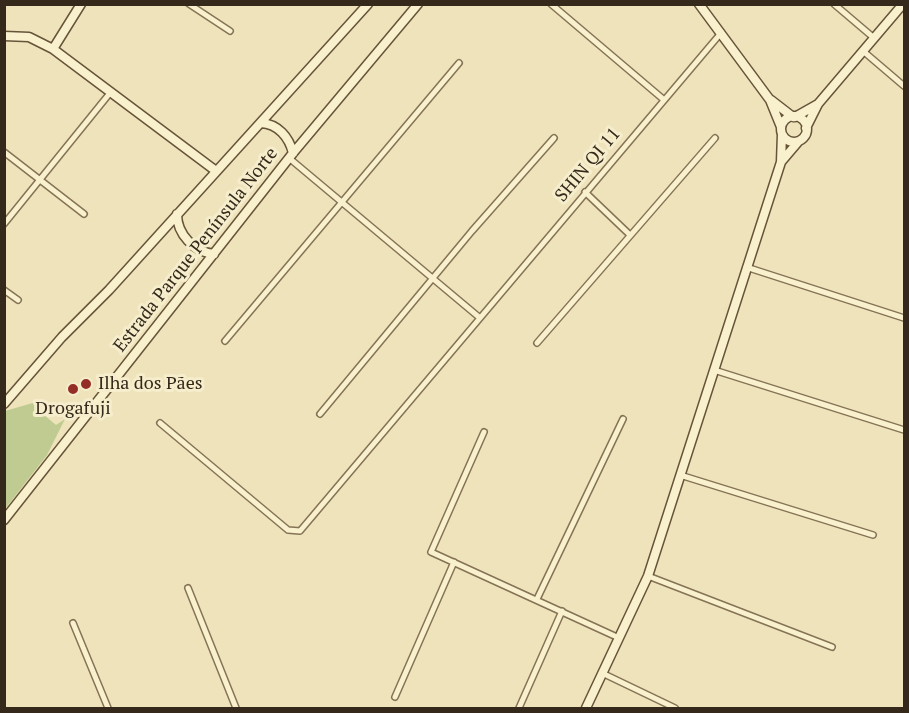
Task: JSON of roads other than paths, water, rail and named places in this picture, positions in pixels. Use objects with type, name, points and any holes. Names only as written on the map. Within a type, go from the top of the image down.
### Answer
[{"type":"street","points":[[53,49],[81,4]]},
{"type":"street","points":[[189,4],[230,31]]},
{"type":"street","name":"Estrada Parque Península Norte","points":[[4,404],[368,4]]},
{"type":"street","name":"Estrada Parque Península Norte","points":[[4,520],[291,155],[418,4]]},
{"type":"street","points":[[551,4],[663,99]]},
{"type":"street","points":[[699,4],[770,99],[804,122],[806,134],[781,162]]},
{"type":"street","points":[[834,4],[874,38]]},
{"type":"street","points":[[806,128],[818,104],[903,4]]},
{"type":"street","name":"SHIN QI 11","points":[[160,423],[288,530],[295,532],[303,528],[721,33]]},
{"type":"street","points":[[4,36],[29,37],[53,49],[216,171]]},
{"type":"street","points":[[863,51],[904,86]]},
{"type":"street","points":[[225,340],[459,63]]},
{"type":"street","points":[[4,224],[110,93]]},
{"type":"street","points":[[770,99],[781,131],[788,141],[798,142]]},
{"type":"street","points":[[586,708],[648,576],[781,162],[781,131],[788,118],[818,104]]},
{"type":"street","points":[[261,123],[274,126],[281,132],[291,155],[341,202],[480,318]]},
{"type":"street","points":[[320,414],[432,278],[554,138]]},
{"type":"street","points":[[537,344],[629,234],[715,138]]},
{"type":"street","points":[[4,152],[84,214]]},
{"type":"street","points":[[585,192],[629,234]]},
{"type":"street","points":[[177,214],[179,230],[185,238],[202,250],[214,254]]},
{"type":"street","points":[[746,267],[904,318]]},
{"type":"street","points":[[4,290],[18,300]]},
{"type":"street","points":[[714,370],[904,430]]},
{"type":"street","points":[[537,599],[623,419]]},
{"type":"street","points":[[484,432],[431,552],[619,638]]},
{"type":"street","points":[[681,475],[873,534]]},
{"type":"street","points":[[395,697],[454,562]]},
{"type":"street","points":[[648,576],[832,647]]},
{"type":"street","points":[[188,588],[236,708]]},
{"type":"street","points":[[519,708],[562,611]]},
{"type":"street","points":[[73,623],[108,708]]},
{"type":"street","points":[[602,673],[675,708]]},
{"type":"place","name":"Ilha dos Pães","points":[[86,384]]},
{"type":"place","name":"Drogafuji","points":[[73,389]]}]
